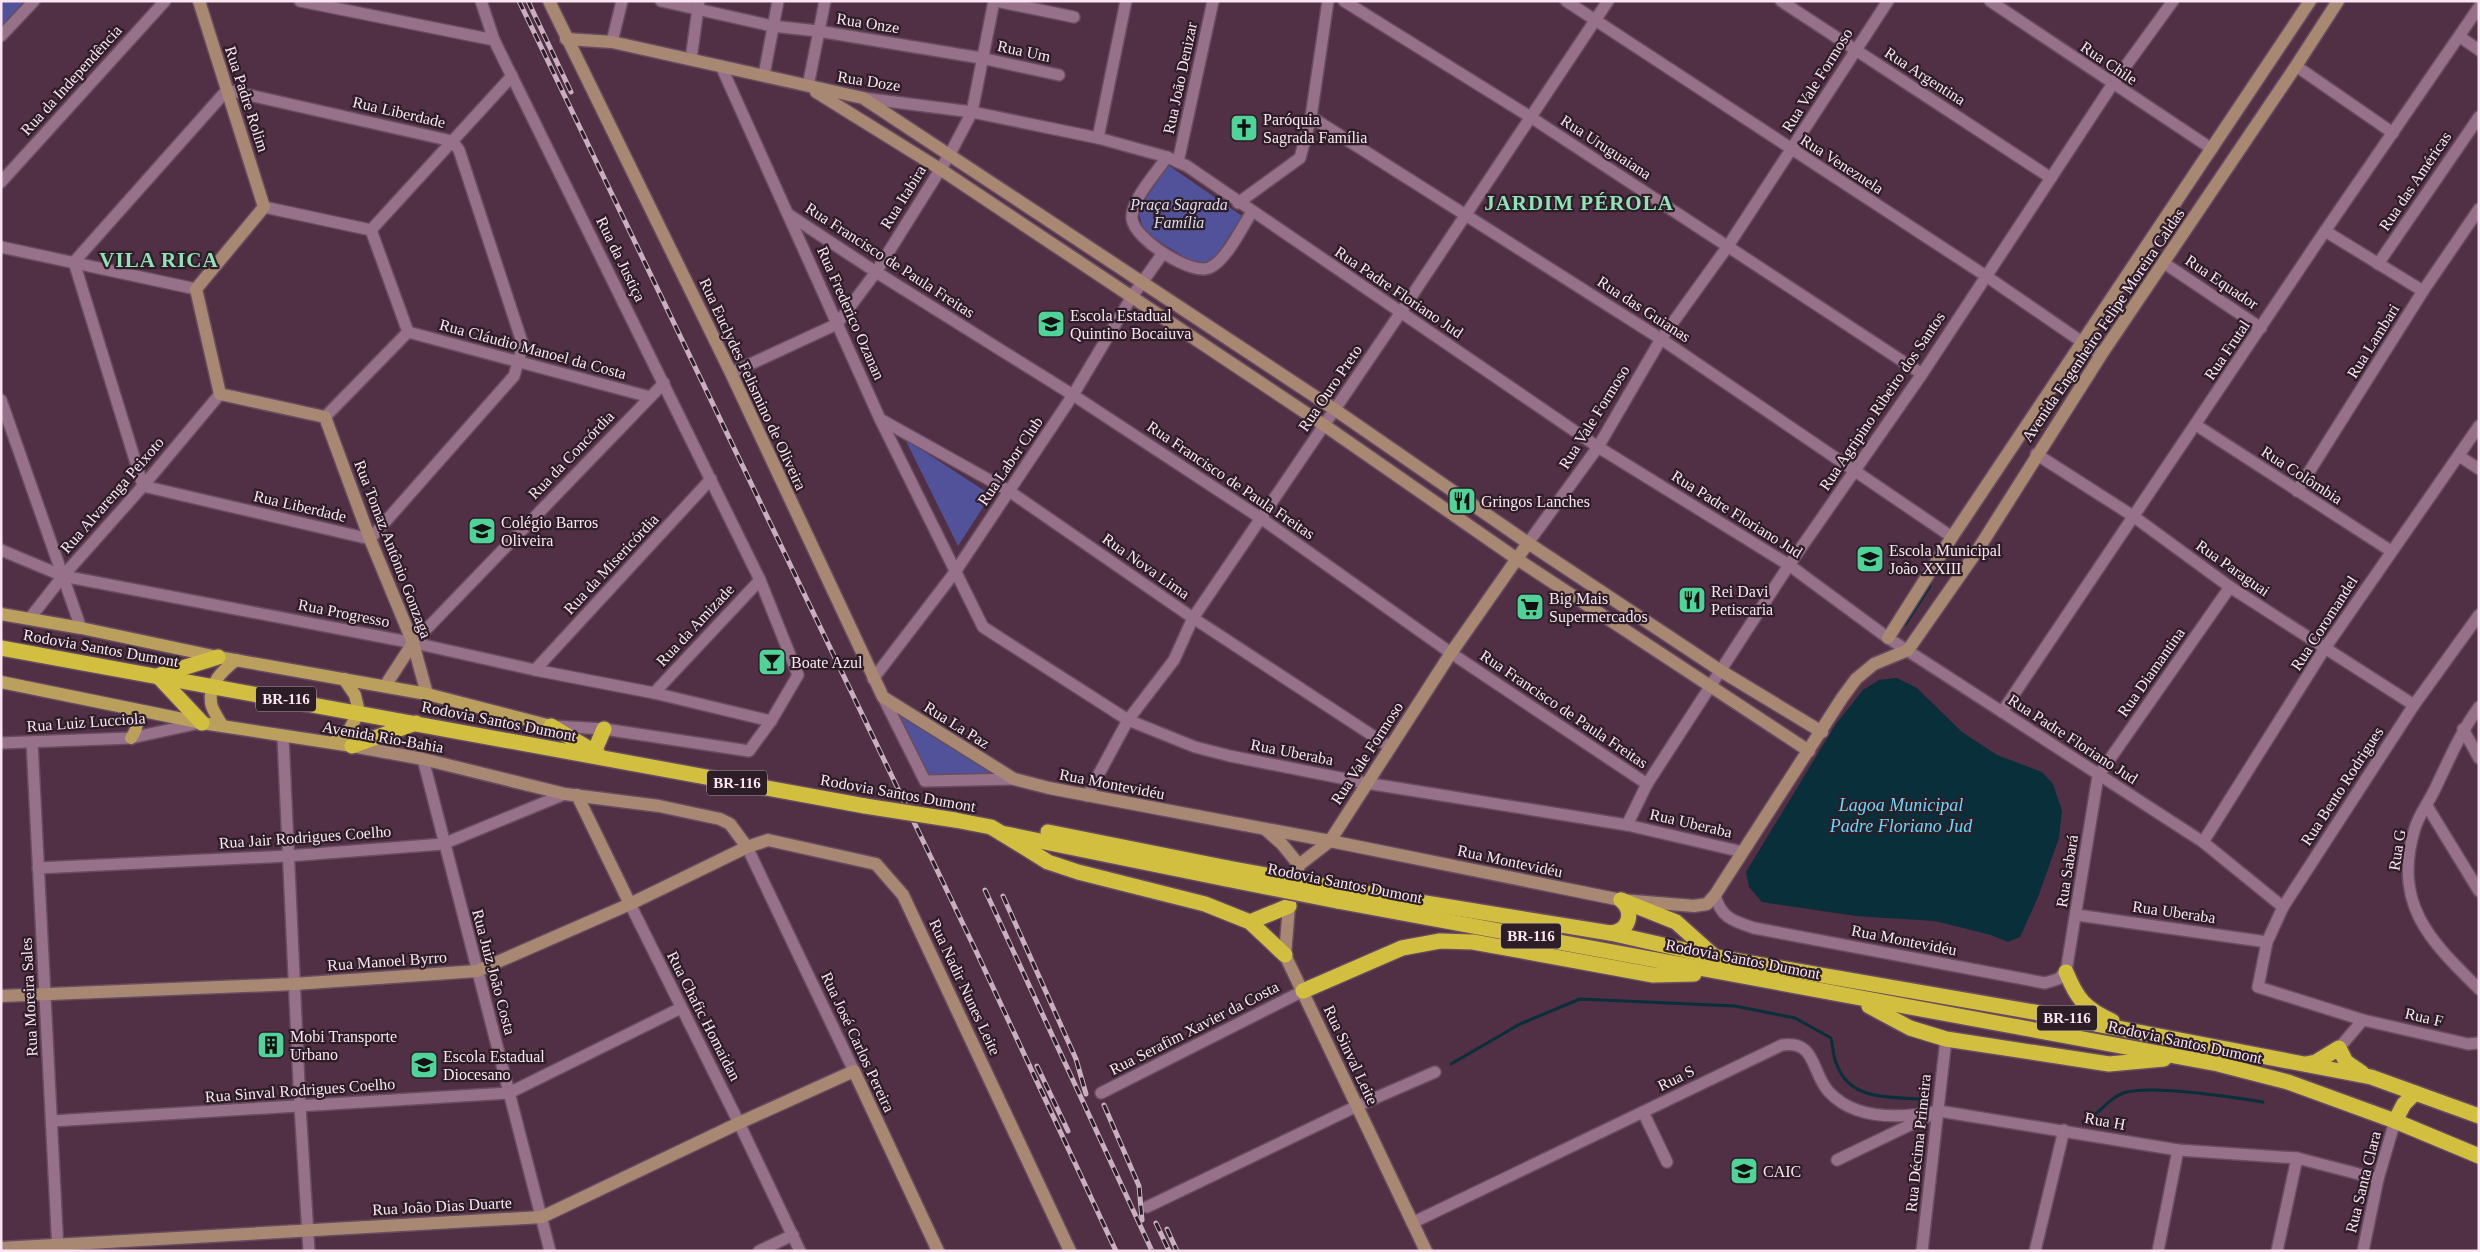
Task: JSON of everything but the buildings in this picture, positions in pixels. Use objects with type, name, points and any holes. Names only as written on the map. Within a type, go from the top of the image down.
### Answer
[{"type":"highway","name":"Rodovia Santos Dumont","points":[[1,648],[359,712],[608,760],[865,806],[955,820],[996,830],[1000,822],[1227,873],[1725,973],[1852,998],[2183,1057],[2288,1082],[2395,1121],[2479,1156]]},
{"type":"highway","points":[[202,723],[158,676],[218,657]]},
{"type":"highway","points":[[352,746],[417,723]]},
{"type":"highway","points":[[551,726],[608,760]]},
{"type":"highway","points":[[594,752],[604,729]]},
{"type":"highway","points":[[996,830],[1048,862],[1078,872],[1205,904],[1250,922],[1285,955]]},
{"type":"highway","name":"Rodovia Santos Dumont","points":[[1339,895],[1610,933],[1716,957],[2136,1032],[2371,1077],[2479,1116]]},
{"type":"highway","points":[[1610,933],[1622,930],[1629,921],[1628,909],[1621,900]]},
{"type":"highway","points":[[1621,900],[1676,922],[1716,957]]},
{"type":"highway","points":[[1250,922],[1289,906]]},
{"type":"highway","points":[[1303,991],[1402,948],[1440,941],[1473,942],[1653,974],[1725,973]]},
{"type":"highway","points":[[2066,972],[2074,991],[2083,1004],[2095,1014],[2136,1032]]},
{"type":"highway","points":[[1852,998],[1910,1028],[1946,1039],[2109,1064],[2183,1057]]},
{"type":"highway","points":[[2302,1065],[2316,1062],[2339,1048],[2343,1058],[2351,1067],[2371,1077]]},
{"type":"highway","points":[[2395,1121],[2404,1104],[2415,1093]]},
{"type":"highway","points":[[2460,1108],[2479,1108]]},
{"type":"main road","points":[[1,614],[81,628],[218,657],[427,694],[551,726]]},
{"type":"main road","points":[[222,725],[211,704],[213,686],[221,671],[236,660]]},
{"type":"main road","points":[[333,743],[349,730],[359,712],[355,695],[344,678]]},
{"type":"main road","name":"Avenida Rio-Bahia","points":[[1,682],[202,723],[283,737],[352,746]]},
{"type":"main road","points":[[131,738],[136,731],[138,723],[132,709]]},
{"type":"street","points":[[1,36],[34,1]]},
{"type":"street","name":"Rua da Independência","points":[[1,182],[165,1]]},
{"type":"street","name":"Rua Padre Rolim","points":[[199,1],[264,207]]},
{"type":"street","name":"Rua da Justiça","points":[[482,1],[494,40],[760,580],[798,675],[772,721]]},
{"type":"street","name":"Rua Euclydes Felismino de Oliveira","points":[[549,1],[731,373],[873,679],[925,781]]},
{"type":"street","points":[[612,42],[622,1]]},
{"type":"street","name":"Rua Onze","points":[[661,1],[698,5],[772,26],[818,31],[981,58]]},
{"type":"street","points":[[764,75],[778,1]]},
{"type":"street","points":[[825,1],[808,86],[940,169],[1324,425],[1517,559],[1710,688],[1809,751]]},
{"type":"street","points":[[995,1],[1074,18]]},
{"type":"street","name":"Rua Itabira","points":[[731,373],[836,324],[876,272],[950,154],[972,112],[981,58],[995,1]]},
{"type":"street","points":[[1098,138],[1126,1]]},
{"type":"street","name":"Rua João Denizar","points":[[1173,160],[1214,1]]},
{"type":"street","points":[[1238,202],[1300,158],[1311,117],[1328,1]]},
{"type":"street","name":"Rua Uruguaiana","points":[[1344,1],[1532,118],[1922,374]]},
{"type":"street","name":"Rua Venezuela","points":[[1566,1],[1986,276],[2081,343],[2101,354]]},
{"type":"street","name":"Rua Ouro Preto","points":[[1087,796],[1128,720],[1174,660],[1193,618],[1532,118],[1608,1]]},
{"type":"street","name":"Rua Argentina","points":[[1781,1],[2051,178]]},
{"type":"street","name":"Rua Vale Formoso","points":[[1299,865],[1330,841],[1451,653],[1598,447],[1662,339],[1728,246],[1888,1]]},
{"type":"street","name":"Rua Chile","points":[[1990,1],[2112,85],[2212,149]]},
{"type":"street","name":"Rua Agripino Ribeiro dos Santos","points":[[1627,825],[1647,784],[1789,565],[1922,374],[2112,85],[2173,1]]},
{"type":"street","name":"Avenida Engenheiro Felipe Moreira Caldas","points":[[1888,638],[1952,537],[2310,1]]},
{"type":"street","name":"Avenida Engenheiro Felipe Moreira Caldas","points":[[1908,650],[1976,550],[2101,354],[2164,263],[2338,1]]},
{"type":"street","points":[[306,2],[494,40]]},
{"type":"street","points":[[691,59],[698,5]]},
{"type":"street","name":"Rua Frutal","points":[[2002,712],[2325,231],[2479,7]]},
{"type":"street","points":[[2460,37],[2479,50]]},
{"type":"street","name":"Rua Doze","points":[[566,39],[612,42],[863,98],[972,112],[1098,138],[1173,160]]},
{"type":"street","name":"Rua Um","points":[[981,58],[1060,75]]},
{"type":"street","name":"Rua Frederico Ozanan","points":[[721,66],[836,324],[955,572]]},
{"type":"street","points":[[2296,66],[2393,133]]},
{"type":"street","points":[[371,230],[512,76]]},
{"type":"street","points":[[74,262],[227,90]]},
{"type":"street","name":"Rua Liberdade","points":[[143,486],[370,538],[514,376],[523,345],[459,150],[452,141],[227,90]]},
{"type":"street","points":[[863,98],[1334,409],[1528,543],[1721,671],[1822,732]]},
{"type":"street","name":"Rua das Guianas","points":[[1311,117],[1662,339],[1952,537]]},
{"type":"street","name":"Rua das Américas","points":[[2378,264],[2479,117]]},
{"type":"street","points":[[1173,160],[1139,198],[1134,207],[1132,219],[1142,236],[1163,253],[1195,269],[1204,270],[1212,267],[1220,260],[1252,212]]},
{"type":"street","name":"Rua Padre Floriano Jud","points":[[1173,160],[1187,166],[1598,447],[1789,565],[1888,638],[2098,776],[2203,842],[2283,906]]},
{"type":"street","points":[[196,289],[264,207],[371,230]]},
{"type":"street","name":"Rua Lambari","points":[[2296,492],[2423,291],[2479,209]]},
{"type":"street","name":"Rua Francisco de Paula Freitas","points":[[788,214],[876,272],[1073,395],[1262,518],[1451,653],[1647,784]]},
{"type":"street","points":[[196,289],[220,394],[325,417],[408,332],[371,230]]},
{"type":"street","points":[[2325,231],[2423,291]]},
{"type":"street","points":[[1,247],[196,289]]},
{"type":"street","name":"Rua Labor Club","points":[[873,679],[955,572],[1073,395],[1131,298],[1163,253]]},
{"type":"street","points":[[74,262],[143,486]]},
{"type":"street","name":"Rua Equador","points":[[2164,263],[2261,328]]},
{"type":"street","name":"Rua Cláudio Manoel da Costa","points":[[408,332],[650,397]]},
{"type":"street","name":"Rua da Concórdia","points":[[385,686],[413,643],[664,383]]},
{"type":"street","name":"Rua Alvarenga Peixoto","points":[[30,618],[63,576],[143,486],[220,394]]},
{"type":"street","points":[[1,400],[81,628]]},
{"type":"street","name":"Rua Tomaz Antônio Gonzaga","points":[[325,417],[370,538],[413,643],[427,694]]},
{"type":"street","name":"Rua Nova Lima","points":[[880,419],[1009,491],[1193,618],[1390,747]]},
{"type":"street","name":"Rua Colômbia","points":[[2196,425],[2296,492],[2391,551]]},
{"type":"street","name":"Rua Coromandel","points":[[2203,842],[2325,648],[2479,426]]},
{"type":"street","name":"Rua Paraguai","points":[[2036,454],[2133,516],[2230,587],[2414,705]]},
{"type":"street","points":[[2459,456],[2479,469]]},
{"type":"street","name":"Rua da Misericórdia","points":[[535,670],[711,479]]},
{"type":"street","name":"Rua Progresso","points":[[1,550],[63,576],[413,643],[535,670],[654,693],[772,721]]},
{"type":"street","name":"Rua Uberaba","points":[[955,572],[983,627],[1128,720],[1195,747],[1230,756],[1366,783],[1627,825],[1743,852]]},
{"type":"street","name":"Rua da Amizade","points":[[654,693],[760,580]]},
{"type":"street","name":"Rua Diamantina","points":[[2098,776],[2230,587]]},
{"type":"street","name":"Rua Bento Rodrigues","points":[[2258,987],[2267,942],[2283,906],[2414,705],[2479,616]]},
{"type":"street","points":[[1888,638],[1888,657]]},
{"type":"street","points":[[1715,895],[1856,679],[1874,664],[1908,650]]},
{"type":"street","name":"Rua La Paz","points":[[883,697],[1014,779]]},
{"type":"street","name":"Rua G","points":[[2479,707],[2463,729],[2416,827],[2408,861],[2408,891],[2417,915],[2444,955],[2479,989]]},
{"type":"street","points":[[551,726],[604,729],[749,751],[772,721]]},
{"type":"street","name":"Rua Luiz Lucciola","points":[[1,743],[131,738],[202,723]]},
{"type":"street","points":[[2463,729],[2479,758]]},
{"type":"street","points":[[283,737],[300,1106],[309,1251]]},
{"type":"street","name":"Rua Moreira Sales","points":[[32,742],[46,994],[57,1248]]},
{"type":"street","name":"Avenida Rio-Bahia","points":[[352,746],[423,759],[571,795],[659,806],[720,819],[730,824],[748,847]]},
{"type":"street","name":"Rua Juiz João Costa","points":[[423,759],[443,844],[550,1251]]},
{"type":"street","name":"Rua Sabará","points":[[2066,972],[2077,914],[2098,776]]},
{"type":"street","name":"Rua Montevidéu","points":[[925,781],[1014,779],[1087,796],[1330,841],[1621,900],[1694,906],[1707,904],[1715,895]]},
{"type":"street","name":"Rua Jair Rodrigues Coelho","points":[[38,868],[288,856],[443,844],[571,795]]},
{"type":"street","name":"Rua Chafic Homaidan","points":[[571,795],[630,904],[739,1123],[800,1251]]},
{"type":"street","points":[[2427,806],[2479,891]]},
{"type":"street","points":[[1265,829],[1282,844],[1299,865],[1289,906],[1285,955]]},
{"type":"street","name":"Rua Nadir Nunes Leite","points":[[748,847],[768,840],[876,864],[903,895],[1065,1249]]},
{"type":"street","name":"Rua Manoel Byrro","points":[[1,996],[294,984],[477,971],[630,904],[748,847]]},
{"type":"street","name":"Rua José Carlos Pereira","points":[[748,847],[938,1251]]},
{"type":"street","name":"Rua Montevidéu","points":[[1715,895],[1718,907],[1730,919],[1754,928],[2045,983],[2058,979],[2066,972]]},
{"type":"street","name":"Rua Uberaba","points":[[2077,914],[2267,942]]},
{"type":"street","name":"Rua Sinval Leite","points":[[1285,955],[1426,1251]]},
{"type":"street","name":"Rua F","points":[[2258,987],[2363,1020],[2468,1044],[2479,1043]]},
{"type":"street","name":"Rua Serafim Xavier da Costa","points":[[1101,1094],[1303,991]]},
{"type":"street","name":"Rua Sinval Rodrigues Coelho","points":[[52,1121],[509,1093],[681,1008]]},
{"type":"street","points":[[2339,1048],[2363,1020]]},
{"type":"street","name":"Rua Décima Primeira","points":[[1922,1251],[1946,1039]]},
{"type":"street","name":"Rua S","points":[[1412,1223],[1782,1045],[1794,1043],[1806,1049],[1828,1092],[1848,1106],[1872,1114],[1912,1116],[1939,1111]]},
{"type":"street","name":"Rua João Dias Duarte","points":[[1,1248],[57,1248],[542,1217],[739,1123],[854,1071]]},
{"type":"street","points":[[1147,1207],[1357,1106],[1435,1072]]},
{"type":"street","points":[[1836,1160],[1939,1111]]},
{"type":"street","name":"Rua H","points":[[1939,1111],[2178,1150],[2297,1158],[2378,1179]]},
{"type":"street","points":[[1643,1112],[1667,1162]]},
{"type":"street","name":"Rua Santa Clara","points":[[2363,1251],[2378,1179],[2395,1121]]},
{"type":"street","points":[[2035,1251],[2064,1130]]},
{"type":"street","points":[[2158,1251],[2178,1150]]},
{"type":"street","points":[[2277,1251],[2297,1158]]},
{"type":"street","points":[[759,1251],[793,1235]]},
{"type":"green space","points":[[1,1],[28,1],[1,31]]},
{"type":"green space","name":"Praça Sagrada Família","points":[[1168,165],[1242,216],[1213,261],[1195,264],[1149,235],[1142,225],[1138,210]]},
{"type":"green space","points":[[905,439],[991,495],[958,546]]},
{"type":"green space","points":[[893,708],[1002,776],[928,778]]},
{"type":"water","name":"Lagoa Municipal Padre Floriano Jud","points":[[1897,678],[1917,688],[1962,732],[1997,755],[2042,772],[2053,784],[2062,811],[2059,838],[2038,897],[2020,937],[2008,942],[1991,935],[1935,921],[1856,916],[1762,902],[1749,887],[1746,872],[1836,724],[1863,690],[1879,680]]},
{"type":"waterway","points":[[1905,625],[1930,586]]},
{"type":"waterway","points":[[1451,1064],[1520,1024],[1580,999],[1735,1006],[1795,1018],[1831,1038],[1835,1059],[1843,1077],[1861,1091],[1885,1097],[1923,1099]]},
{"type":"waterway","points":[[2083,1121],[2094,1115],[2117,1096],[2136,1091],[2192,1092],[2263,1102]]},
{"type":"railway","points":[[519,1],[976,951],[1116,1251]]},
{"type":"railway","points":[[528,1],[571,92]]},
{"type":"railway","points":[[985,890],[1152,1251]]},
{"type":"railway","points":[[1003,896],[1076,1059],[1086,1094]]},
{"type":"railway","points":[[1037,1066],[1068,1131]]},
{"type":"railway","points":[[1104,1105],[1139,1186],[1142,1220]]},
{"type":"railway","points":[[1156,1223],[1169,1251]]},
{"type":"railway","points":[[1167,1229],[1177,1251]]},
{"type":"place","name":"Paróquia Sagrada Família","points":[[1244,128]]},
{"type":"place","name":"Escola Estadual Quintino Bocaiuva","points":[[1051,324]]},
{"type":"place","name":"Gringos Lanches","points":[[1462,501]]},
{"type":"place","name":"Colégio Barros Oliveira","points":[[482,531]]},
{"type":"place","name":"Escola Municipal João XXIII","points":[[1870,559]]},
{"type":"place","name":"Rei Davi Petiscaria","points":[[1692,600]]},
{"type":"place","name":"Big Mais Supermercados","points":[[1530,607]]},
{"type":"place","name":"Boate Azul","points":[[772,662]]},
{"type":"place","name":"Mobi Transporte Urbano","points":[[271,1045]]},
{"type":"place","name":"Escola Estadual Diocesano","points":[[424,1065]]},
{"type":"place","name":"CAIC","points":[[1744,1171]]},
{"type":"district","name":"JARDIM PÉROLA","points":[[1579,203]]},
{"type":"district","name":"VILA RICA","points":[[159,260]]}]
